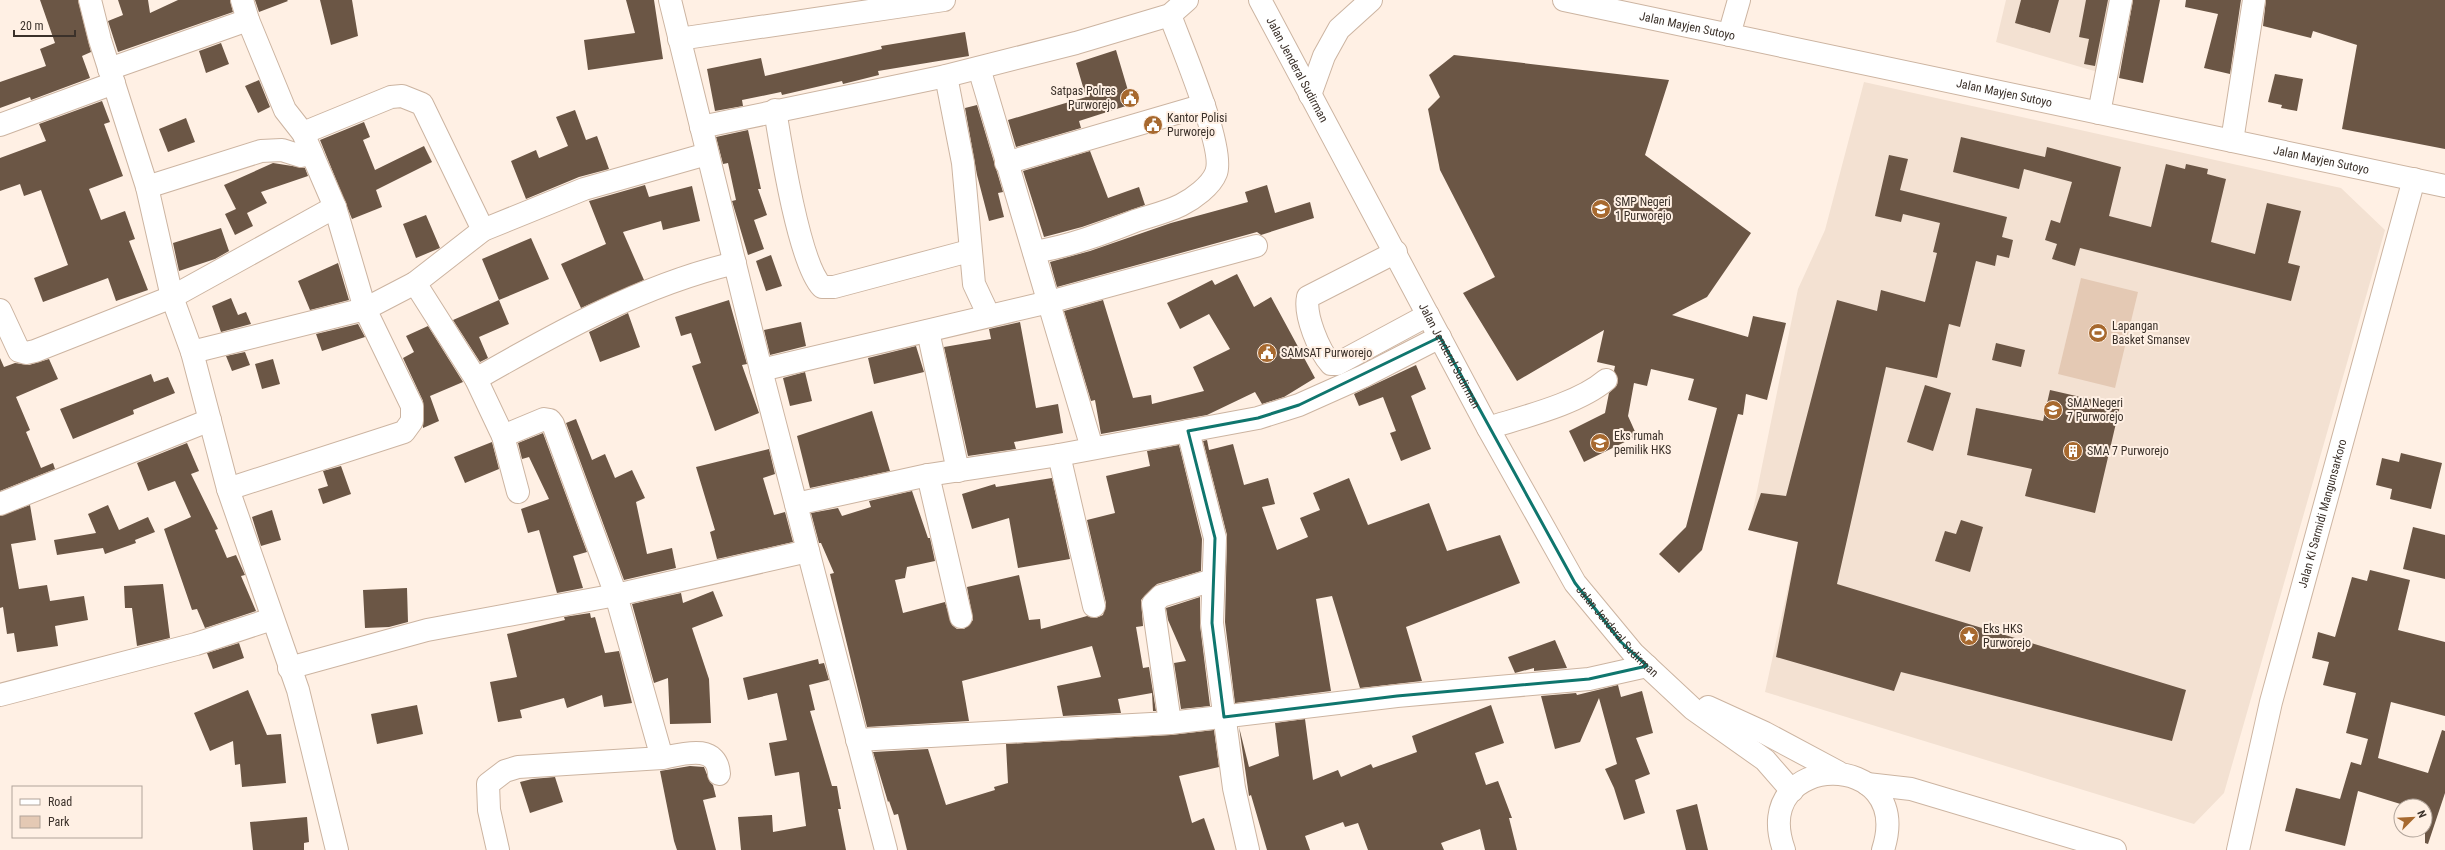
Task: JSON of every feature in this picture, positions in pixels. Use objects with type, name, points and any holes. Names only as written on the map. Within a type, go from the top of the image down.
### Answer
[{"type":"street","points":[[90,0],[111,76],[147,187],[172,297],[192,352],[228,489],[289,668],[298,690],[337,850]]},
{"type":"street","points":[[670,0],[707,154],[886,850]]},
{"type":"street","points":[[701,127],[775,110],[946,76],[1076,43],[1170,14],[1187,0]]},
{"type":"street","name":"Jalan Jenderal Sudirman","points":[[1260,0],[1310,96],[1396,252],[1488,428],[1575,583],[1621,642],[1693,709],[1753,750],[1765,760],[1792,791]]},
{"type":"street","points":[[1310,96],[1324,56],[1338,30],[1371,0]]},
{"type":"street","name":"Jalan Mayjen Sutoyo","points":[[1564,0],[2445,186]]},
{"type":"street","points":[[1729,35],[1738,0]]},
{"type":"street","points":[[2099,113],[2121,0]]},
{"type":"street","points":[[2232,141],[2254,0]]},
{"type":"street","points":[[679,39],[935,1]]},
{"type":"street","points":[[0,125],[111,76],[245,10],[285,110],[303,133],[335,207],[365,309],[412,406],[412,421],[404,432],[228,489]]},
{"type":"street","points":[[1034,252],[1066,246],[1181,205],[1205,188],[1216,173],[1218,160],[1204,105],[1170,14]]},
{"type":"street","points":[[979,68],[1092,448]]},
{"type":"street","points":[[946,76],[963,163],[970,234],[969,251],[974,284],[989,316]]},
{"type":"street","points":[[303,133],[391,97],[402,96],[422,104],[483,230]]},
{"type":"street","points":[[1006,163],[1204,105]]},
{"type":"street","points":[[775,110],[785,169],[808,263],[817,281],[822,287],[834,287],[969,251]]},
{"type":"street","points":[[147,187],[261,151],[282,150],[301,156],[312,154]]},
{"type":"street","points":[[192,352],[365,309],[415,283],[483,230],[584,189],[707,154]]},
{"type":"street","name":"Jalan Ki Sarmidi Mangunsarkoro","points":[[2238,850],[2271,702],[2414,179]]},
{"type":"street","points":[[0,310],[19,352],[26,354],[172,297],[335,207]]},
{"type":"street","points":[[762,370],[1049,302],[1256,246]]},
{"type":"street","points":[[1396,252],[1308,297],[1307,313],[1325,358],[1331,364],[1336,364],[1428,315]]},
{"type":"street","points":[[476,379],[580,320],[670,283],[735,263]]},
{"type":"street","points":[[415,283],[476,379],[503,436],[518,492]]},
{"type":"street","points":[[928,331],[958,471]]},
{"type":"street","points":[[796,504],[928,475],[1059,455],[1258,418],[1299,404],[1364,376],[1440,337]]},
{"type":"street","points":[[1488,428],[1540,412],[1585,394],[1606,380]]},
{"type":"street","points":[[503,436],[544,419],[550,420],[616,595],[662,758]]},
{"type":"street","points":[[0,504],[210,420]]},
{"type":"street","points":[[1188,431],[1215,538],[1212,624],[1234,788],[1248,850]]},
{"type":"street","points":[[1059,455],[1094,606]]},
{"type":"street","points":[[928,475],[961,617]]},
{"type":"street","points":[[289,668],[427,630],[616,595],[808,551]]},
{"type":"street","points":[[1170,723],[1153,604],[1161,596],[1213,580]]},
{"type":"street","points":[[0,695],[196,644],[272,619]]},
{"type":"street","points":[[857,740],[1170,723],[1397,696],[1589,679],[1647,666]]},
{"type":"street","points":[[1671,689],[1765,733],[1838,772],[1853,776],[1867,784],[1880,798],[1887,816],[1888,835],[1883,850]]},
{"type":"street","points":[[498,850],[489,810],[488,784],[506,771],[518,767],[662,758],[692,753],[711,756],[718,763],[719,774]]},
{"type":"street","points":[[1778,846],[1779,818],[1784,804],[1792,791],[1805,780],[1821,774],[1838,772]]},
{"type":"street","points":[[1867,784],[1911,789],[2115,850]]},
{"type":"highlighted area","points":[[1440,337],[1575,583],[1621,642],[1647,666],[1589,679],[1397,696],[1224,717],[1212,623],[1215,538],[1188,431],[1258,418],[1299,405]]},
{"type":"shaded area","points":[[2006,0],[2115,0],[2101,73],[1996,42]]},
{"type":"shaded area","name":"SMA Negeri 7 Purworejo","points":[[1864,82],[2341,188],[2385,230],[2224,793],[2194,824],[1765,692],[1798,542],[1749,530],[1798,289],[1825,230]]},
{"type":"green space","name":"Lapangan Basket Smansev","points":[[2081,278],[2138,292],[2115,388],[2058,374]]},
{"type":"building","points":[[40,0],[78,0],[91,52],[82,56],[90,78],[31,100],[30,97],[0,108],[0,82],[46,66],[40,49],[55,43]]},
{"type":"building","points":[[118,0],[148,0],[150,13],[178,0],[230,0],[233,12],[118,52],[108,21],[123,15]]},
{"type":"building","points":[[255,0],[287,0],[288,1],[259,12]]},
{"type":"building","points":[[320,0],[352,0],[358,36],[331,45]]},
{"type":"building","points":[[626,0],[654,0],[663,59],[588,70],[584,40],[635,33]]},
{"type":"building","points":[[2021,0],[2059,0],[2050,33],[2015,23]]},
{"type":"building","points":[[2086,0],[2108,0],[2095,66],[2084,64],[2089,39],[2079,37]]},
{"type":"building","points":[[2133,0],[2160,0],[2143,83],[2119,78]]},
{"type":"building","points":[[2186,0],[2241,0],[2230,74],[2204,68],[2218,14],[2185,7]]},
{"type":"building","points":[[2266,0],[2445,0],[2445,149],[2342,129],[2357,45],[2313,31],[2311,38],[2263,26]]},
{"type":"building","points":[[965,32],[969,56],[878,71],[879,75],[843,84],[842,81],[782,95],[781,92],[742,100],[743,106],[715,111],[707,69],[761,58],[765,76],[882,49],[881,46]]},
{"type":"building","points":[[221,43],[229,64],[206,73],[199,51]]},
{"type":"building","points":[[1116,50],[1132,104],[1079,121],[1081,128],[1016,147],[1008,120],[1086,97],[1076,63]]},
{"type":"building","points":[[1454,55],[1669,80],[1645,155],[1751,233],[1707,297],[1672,315],[1748,337],[1753,316],[1786,323],[1767,400],[1746,394],[1743,415],[1738,414],[1702,550],[1679,573],[1659,554],[1686,527],[1717,408],[1688,400],[1694,379],[1651,369],[1647,386],[1634,383],[1628,416],[1637,436],[1584,462],[1569,431],[1605,413],[1609,393],[1617,385],[1618,379],[1614,371],[1615,366],[1597,362],[1604,330],[1517,381],[1463,293],[1495,277],[1440,170],[1428,109],[1440,97],[1429,75]]},
{"type":"building","points":[[2275,74],[2303,79],[2297,111],[2281,108],[2282,105],[2268,102]]},
{"type":"building","points":[[259,80],[270,107],[258,113],[245,86]]},
{"type":"building","points":[[102,101],[110,122],[104,124],[123,176],[89,189],[101,220],[125,211],[135,239],[129,241],[148,290],[116,301],[108,278],[43,302],[34,278],[68,265],[41,190],[24,196],[20,184],[0,191],[0,158],[46,141],[39,124]]},
{"type":"building","points":[[977,105],[1003,192],[998,193],[1004,217],[989,221],[977,175],[965,108]]},
{"type":"building","points":[[575,110],[586,140],[597,136],[609,169],[579,177],[526,199],[511,161],[536,150],[539,158],[568,146],[556,117]]},
{"type":"building","points":[[186,118],[195,142],[168,152],[159,129]]},
{"type":"building","points":[[364,122],[370,137],[363,140],[375,170],[424,146],[432,162],[376,190],[382,207],[352,219],[320,140]]},
{"type":"building","points":[[748,130],[761,189],[758,189],[767,215],[754,220],[764,249],[748,255],[732,201],[736,200],[728,163],[723,164],[716,137]]},
{"type":"building","points":[[1961,137],[2045,157],[2047,147],[2121,167],[2109,216],[2151,227],[2166,164],[2185,169],[2186,164],[2208,169],[2207,174],[2226,179],[2211,242],[2255,254],[2267,203],[2301,211],[2288,263],[2300,266],[2291,301],[2080,248],[2075,266],[2052,259],[2057,244],[2045,240],[2051,220],[2060,223],[2072,182],[2024,169],[2019,189],[1953,172]]},
{"type":"building","points":[[1090,151],[1108,198],[1139,187],[1145,205],[1082,227],[1044,237],[1023,171]]},
{"type":"building","points":[[1889,155],[1908,159],[1900,190],[2007,217],[2002,237],[2013,240],[2009,258],[1997,255],[1995,266],[1976,261],[1960,327],[1949,324],[1937,378],[1886,367],[1837,584],[2186,690],[2172,741],[1901,672],[1894,691],[1776,657],[1798,542],[1748,530],[1761,493],[1786,496],[1837,300],[1877,311],[1881,290],[1925,302],[1937,253],[1933,252],[1940,223],[1903,214],[1901,222],[1875,216]]},
{"type":"building","points":[[273,163],[305,168],[308,176],[261,192],[267,203],[247,213],[253,226],[235,235],[225,214],[236,209],[224,185]]},
{"type":"building","points":[[645,185],[649,197],[692,186],[700,221],[663,230],[661,221],[623,232],[644,280],[581,308],[561,264],[606,244],[589,201]]},
{"type":"building","points":[[1267,185],[1275,213],[1310,202],[1314,218],[1261,235],[1257,232],[1057,287],[1050,262],[1090,251],[1171,223],[1248,202],[1245,192]]},
{"type":"building","points":[[426,215],[440,248],[416,258],[403,224]]},
{"type":"building","points":[[221,228],[229,251],[215,259],[179,271],[173,243]]},
{"type":"building","points":[[531,238],[549,279],[499,300],[482,259]]},
{"type":"building","points":[[771,255],[782,286],[766,291],[756,261]]},
{"type":"building","points":[[338,263],[349,300],[310,310],[298,281]]},
{"type":"building","points":[[1237,274],[1254,307],[1271,297],[1315,378],[1284,397],[1262,404],[1255,392],[1207,415],[1101,434],[1095,400],[1091,401],[1064,311],[1103,300],[1133,398],[1151,395],[1152,404],[1204,391],[1193,367],[1230,349],[1209,314],[1180,329],[1167,303],[1212,280],[1215,285]]},
{"type":"building","points":[[231,298],[238,315],[246,312],[251,324],[221,332],[212,306]]},
{"type":"building","points":[[499,300],[509,324],[479,337],[488,358],[480,362],[453,320]]},
{"type":"building","points":[[729,300],[747,364],[742,365],[759,413],[715,431],[692,366],[701,363],[691,333],[681,336],[675,317]]},
{"type":"building","points":[[628,313],[640,347],[600,362],[589,332]]},
{"type":"building","points":[[801,322],[806,346],[770,355],[764,330]]},
{"type":"building","points":[[1020,322],[1036,408],[1058,404],[1063,433],[1014,442],[1016,449],[968,456],[944,347],[991,339],[989,329]]},
{"type":"building","points":[[358,324],[365,337],[322,351],[316,334]]},
{"type":"building","points":[[428,326],[463,382],[430,396],[439,421],[423,428],[423,401],[403,358],[414,352],[406,336]]},
{"type":"building","points":[[1996,343],[2025,350],[2021,367],[1992,360]]},
{"type":"building","points":[[916,346],[924,372],[874,384],[868,358]]},
{"type":"building","points":[[245,352],[250,365],[232,371],[226,356]]},
{"type":"building","points":[[0,358],[4,367],[15,363],[29,365],[49,359],[58,379],[16,397],[30,430],[26,432],[41,468],[53,463],[55,469],[0,491]]},
{"type":"building","points":[[273,359],[280,384],[262,389],[255,364]]},
{"type":"building","points":[[1416,365],[1426,389],[1411,396],[1431,449],[1401,461],[1390,433],[1396,431],[1383,397],[1359,406],[1354,394]]},
{"type":"building","points":[[805,372],[812,401],[790,406],[783,378]]},
{"type":"building","points":[[151,374],[154,382],[168,377],[175,393],[133,410],[134,414],[73,439],[60,409]]},
{"type":"building","points":[[1925,385],[1951,393],[1933,451],[1907,442]]},
{"type":"building","name":"SMA 7 Purworejo","points":[[2050,390],[2120,406],[2095,513],[2025,496],[2032,469],[1967,455],[1976,408],[2043,421]]},
{"type":"building","points":[[872,411],[890,471],[810,488],[797,436]]},
{"type":"building","points":[[576,419],[592,460],[605,454],[615,478],[632,470],[645,498],[636,502],[647,554],[672,548],[676,568],[624,580],[566,423]]},
{"type":"building","points":[[543,433],[587,552],[573,556],[583,588],[557,593],[539,530],[528,533],[521,509],[549,499],[529,457],[522,459],[518,443]]},
{"type":"building","points":[[1207,440],[1209,450],[1233,444],[1244,485],[1268,478],[1275,504],[1262,507],[1277,550],[1308,537],[1300,518],[1320,510],[1313,493],[1349,478],[1368,525],[1429,503],[1447,551],[1500,535],[1520,583],[1406,627],[1422,681],[1360,688],[1332,596],[1316,599],[1331,691],[1235,703],[1225,622],[1227,535],[1203,441]]},
{"type":"building","points":[[492,442],[499,469],[465,483],[454,457]]},
{"type":"building","points":[[187,443],[199,471],[191,474],[218,529],[215,530],[227,558],[236,555],[245,575],[241,576],[256,611],[205,628],[197,609],[192,610],[164,529],[191,517],[175,481],[148,491],[137,463]]},
{"type":"building","points":[[1179,445],[1202,539],[1201,571],[1157,584],[1141,600],[1143,626],[1136,627],[1143,668],[1149,667],[1156,711],[1153,711],[1152,693],[1118,699],[1121,713],[1063,716],[1057,686],[1101,677],[1092,646],[962,681],[969,721],[867,727],[830,574],[834,573],[821,543],[819,543],[811,513],[838,508],[842,516],[871,507],[869,501],[912,491],[928,538],[930,538],[935,561],[907,567],[905,578],[895,580],[903,613],[945,602],[952,625],[957,629],[964,629],[973,620],[967,587],[1019,575],[1029,620],[1040,619],[1041,629],[1087,616],[1096,618],[1103,615],[1106,603],[1087,520],[1115,513],[1106,476],[1150,466],[1147,451]]},
{"type":"building","points":[[769,449],[775,474],[763,478],[774,515],[785,512],[793,542],[717,559],[710,532],[715,530],[696,467]]},
{"type":"building","points":[[2401,453],[2442,463],[2431,509],[2390,499],[2392,489],[2376,485],[2382,458],[2399,462]]},
{"type":"building","points":[[341,466],[351,494],[323,504],[318,489],[328,486],[323,471]]},
{"type":"building","points":[[1052,478],[1070,559],[1018,568],[1009,518],[972,529],[962,494],[995,484],[996,487]]},
{"type":"building","points":[[30,505],[36,540],[11,544],[19,589],[47,585],[50,601],[84,596],[88,620],[55,626],[58,646],[17,652],[14,633],[7,634],[3,607],[0,608],[0,516]]},
{"type":"building","points":[[108,505],[119,530],[148,517],[155,532],[135,540],[136,543],[105,554],[103,548],[57,555],[54,540],[96,533],[88,514]]},
{"type":"building","points":[[272,510],[281,540],[261,546],[252,517]]},
{"type":"building","points":[[1961,520],[1983,527],[1970,572],[1935,561],[1945,531],[1956,534]]},
{"type":"building","points":[[2413,527],[2445,535],[2445,579],[2403,569]]},
{"type":"building","points":[[2370,570],[2410,580],[2398,630],[2445,642],[2445,716],[2391,702],[2378,758],[2428,773],[2442,730],[2445,731],[2445,793],[2433,829],[2433,798],[2393,798],[2393,802],[2358,791],[2345,846],[2285,831],[2296,788],[2340,799],[2351,762],[2361,765],[2368,739],[2346,733],[2356,693],[2323,685],[2329,662],[2312,658],[2318,632],[2335,637],[2352,577],[2367,581]]},
{"type":"building","points":[[163,584],[170,638],[137,646],[132,608],[125,608],[124,586]]},
{"type":"building","points":[[407,588],[408,622],[389,627],[365,628],[363,590]]},
{"type":"building","points":[[713,591],[723,616],[692,628],[709,679],[711,723],[670,724],[668,678],[654,683],[632,604],[681,593],[683,603]]},
{"type":"building","points":[[1200,597],[1200,625],[1210,706],[1181,709],[1174,663],[1186,661],[1168,620],[1166,608]]},
{"type":"building","points":[[590,613],[591,618],[595,617],[605,653],[619,651],[632,703],[604,707],[602,695],[567,708],[564,698],[520,710],[522,718],[498,722],[490,682],[517,677],[507,634],[565,620],[564,617]]},
{"type":"building","points":[[1555,640],[1567,668],[1534,671],[1534,668],[1515,673],[1508,657]]},
{"type":"building","points":[[239,643],[244,658],[213,669],[207,653]]},
{"type":"building","points":[[818,659],[819,664],[824,663],[829,680],[809,685],[815,710],[810,711],[832,786],[837,786],[841,809],[838,809],[846,850],[741,850],[738,817],[772,815],[773,832],[806,826],[799,772],[775,776],[769,743],[787,740],[777,693],[748,700],[743,678]]},
{"type":"building","points":[[1618,685],[1621,697],[1642,691],[1653,733],[1636,738],[1650,774],[1635,780],[1645,813],[1624,820],[1614,788],[1605,769],[1617,764],[1599,698],[1580,742],[1555,749],[1541,696],[1576,693],[1577,695]]},
{"type":"building","points":[[248,690],[267,735],[281,734],[286,783],[242,787],[240,764],[235,765],[233,741],[210,751],[194,713]]},
{"type":"building","points":[[417,705],[423,734],[377,744],[371,714]]},
{"type":"building","points":[[1491,705],[1504,743],[1475,753],[1486,785],[1498,781],[1512,818],[1509,818],[1517,850],[1485,850],[1480,829],[1441,843],[1444,850],[1368,850],[1358,823],[1345,827],[1343,822],[1305,836],[1310,850],[1267,850],[1251,795],[1249,796],[1239,727],[1249,767],[1279,756],[1275,723],[1305,719],[1313,780],[1338,770],[1341,777],[1371,764],[1373,768],[1417,752],[1412,736]]},
{"type":"building","points":[[1214,730],[1219,767],[1179,776],[1192,823],[1204,818],[1215,850],[907,850],[898,814],[894,815],[889,801],[888,802],[873,752],[928,749],[946,805],[995,790],[994,787],[1008,783],[1006,744],[1171,735]]},
{"type":"building","points":[[690,766],[704,767],[710,782],[713,785],[716,797],[703,800],[716,850],[677,850],[674,841],[660,771]]},
{"type":"building","points":[[555,777],[563,802],[530,813],[520,782],[532,779]]},
{"type":"building","points":[[1697,804],[1708,850],[1686,850],[1676,810]]},
{"type":"building","points":[[307,817],[309,842],[304,843],[304,850],[253,850],[250,822]]},
{"type":"building","points":[[2425,838],[2430,838],[2428,844],[2425,843]]},
{"type":"place","name":"Satpas Polres Purworejo","points":[[1130,98]]},
{"type":"place","name":"Kantor Polisi Purworejo","points":[[1153,125]]},
{"type":"place","name":"SMP Negeri 1 Purworejo","points":[[1601,209]]},
{"type":"place","name":"Lapangan Basket Smansev","points":[[2098,333]]},
{"type":"place","name":"SAMSAT Purworejo","points":[[1267,353]]},
{"type":"place","name":"SMA Negeri 7 Purworejo","points":[[2053,410]]},
{"type":"place","name":"Eks rumah pemilik HKS","points":[[1600,443]]},
{"type":"place","name":"SMA 7 Purworejo","points":[[2073,451]]},
{"type":"place","name":"Eks HKS Purworejo","points":[[1969,636]]}]
